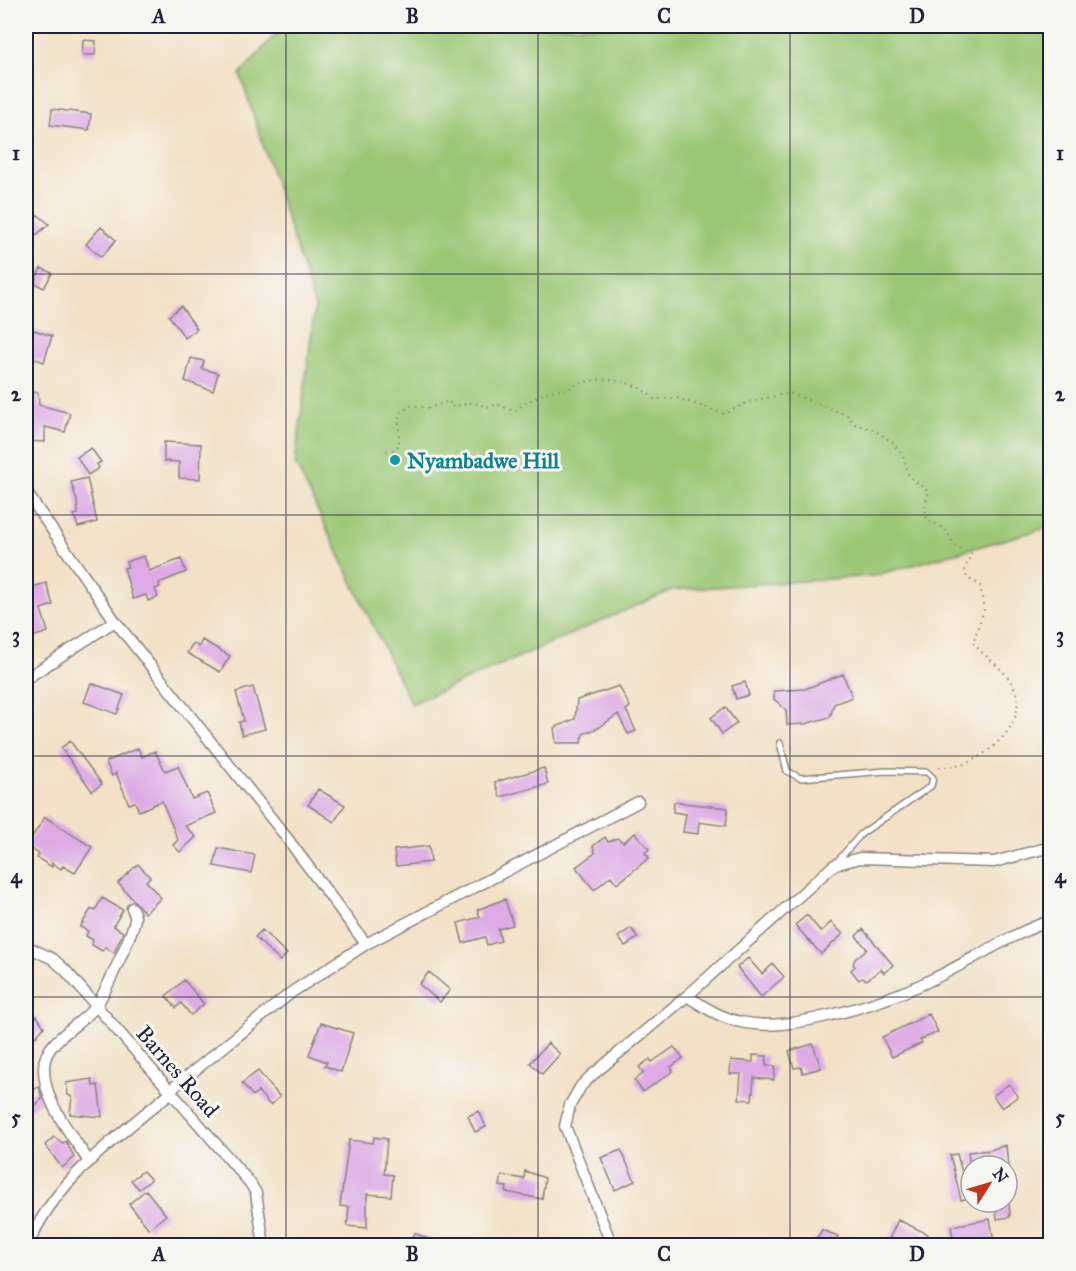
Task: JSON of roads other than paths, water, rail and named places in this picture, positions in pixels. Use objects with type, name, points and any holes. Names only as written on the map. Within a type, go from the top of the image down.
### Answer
[{"type":"street","points":[[26,492],[115,621],[283,832],[366,944]]},
{"type":"street","points":[[27,678],[115,621]]},
{"type":"street","points":[[28,1245],[49,1207],[89,1162],[169,1092],[292,992],[366,944],[638,802]]},
{"type":"street","points":[[612,1245],[568,1139],[566,1113],[581,1086],[834,866],[860,858],[994,862],[1050,847]]},
{"type":"street","points":[[89,1162],[52,1101],[44,1065],[49,1052],[96,1006],[131,931],[135,918],[132,908]]},
{"type":"street","points":[[687,996],[721,1016],[740,1022],[759,1025],[799,1022],[866,1007],[935,978],[994,945],[1050,921]]},
{"type":"street","name":"Barnes Road","points":[[26,946],[53,959],[253,1188],[259,1205],[264,1245]]},
{"type":"lane","points":[[780,743],[787,771],[800,778],[886,771],[927,772],[933,778],[931,786],[861,834],[834,866]]},
{"type":"place","name":"Nyambadwe Hill","points":[[395,460]]}]
